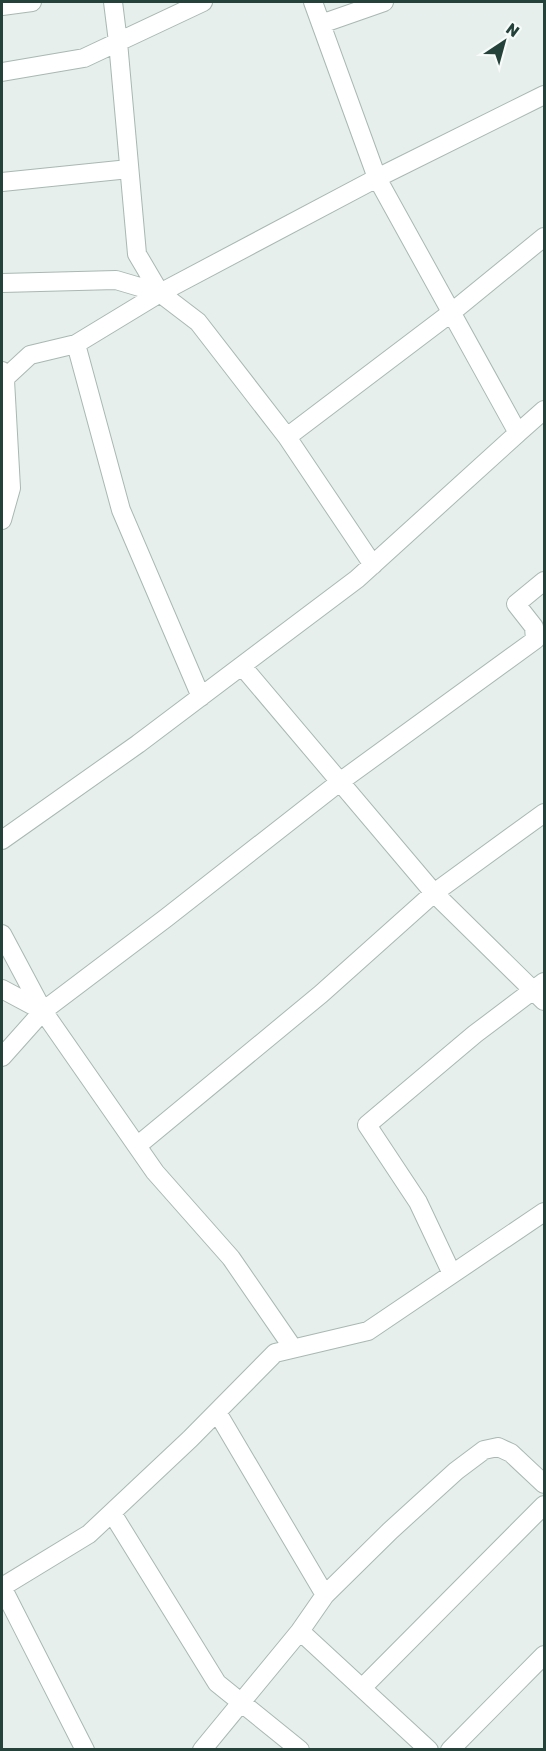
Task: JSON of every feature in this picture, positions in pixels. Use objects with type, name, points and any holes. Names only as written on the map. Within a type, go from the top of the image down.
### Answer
[{"type":"street","points":[[2,6],[32,2]]},
{"type":"street","points":[[113,2],[137,254],[160,293]]},
{"type":"street","points":[[2,72],[84,58],[202,2]]},
{"type":"street","points":[[313,2],[377,178],[518,434]]},
{"type":"street","points":[[321,24],[384,2]]},
{"type":"street","points":[[2,520],[11,488],[3,377],[30,355],[76,344],[160,293],[377,178],[544,95]]},
{"type":"street","points":[[2,182],[129,169]]},
{"type":"street","points":[[287,437],[452,312],[544,237]]},
{"type":"street","points":[[2,284],[116,280],[160,293],[198,322],[287,437],[373,565]]},
{"type":"street","points":[[76,344],[122,510],[201,697]]},
{"type":"street","points":[[2,840],[138,744],[357,579],[544,410]]},
{"type":"street","points":[[2,1057],[43,1011],[341,781],[535,640],[534,627],[516,604],[544,581]]},
{"type":"street","points":[[242,666],[434,893],[541,992],[475,1034],[367,1125],[418,1202],[452,1274]]},
{"type":"street","points":[[136,1146],[321,994],[434,893],[544,813]]},
{"type":"street","points":[[2,934],[43,1011],[136,1146],[155,1172],[231,1258],[293,1348]]},
{"type":"street","points":[[2,989],[43,1011]]},
{"type":"street","points":[[85,1749],[2,1587],[89,1534],[217,1412],[275,1353],[368,1330],[544,1212]]},
{"type":"street","points":[[217,1412],[325,1595]]},
{"type":"street","points":[[202,1749],[300,1631],[325,1595],[390,1531],[456,1471],[484,1449],[498,1447],[511,1453],[544,1484]]},
{"type":"street","points":[[362,1688],[544,1505]]},
{"type":"street","points":[[112,1513],[218,1683],[300,1749]]},
{"type":"street","points":[[300,1631],[429,1749]]},
{"type":"street","points":[[450,1749],[544,1655]]}]
